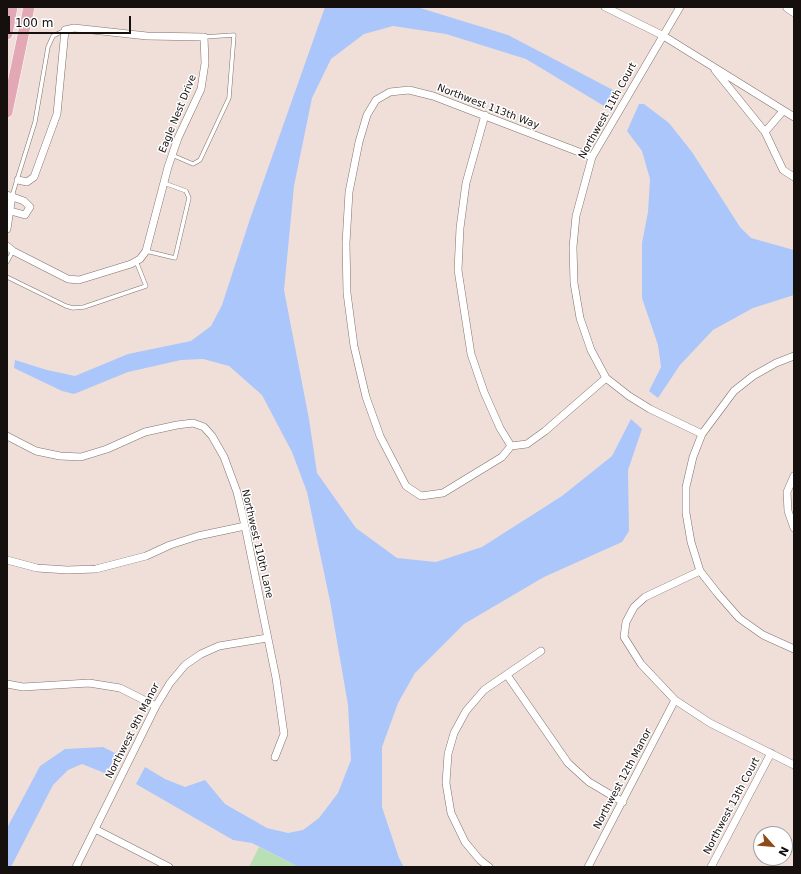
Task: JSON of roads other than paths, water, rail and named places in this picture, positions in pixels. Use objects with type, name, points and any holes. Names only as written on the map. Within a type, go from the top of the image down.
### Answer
[{"type":"main road","points":[[7,34],[12,7]]},
{"type":"main road","points":[[7,112],[29,7]]},
{"type":"main road","points":[[788,7],[794,11]]},
{"type":"street","points":[[605,7],[662,35],[794,117]]},
{"type":"street","name":"Northwest 11th Court","points":[[680,7],[662,35],[592,157],[576,216],[573,247],[574,283],[580,318],[590,350],[606,378],[629,396],[650,409],[702,434]]},
{"type":"street","points":[[18,180],[27,182],[34,177],[57,114],[65,30],[74,28],[147,36],[204,37]]},
{"type":"street","name":"Eagle Nest Drive","points":[[146,251],[172,155],[203,83],[205,63],[204,37]]},
{"type":"street","points":[[711,66],[765,132],[784,170],[794,177]]},
{"type":"street","name":"Northwest 113th Way","points":[[511,446],[502,457],[443,493],[421,496],[406,486],[380,436],[366,396],[354,346],[347,293],[346,243],[349,192],[367,115],[376,100],[390,92],[409,90],[433,96],[485,115],[547,141],[592,157]]},
{"type":"street","points":[[765,132],[784,110]]},
{"type":"street","points":[[485,115],[466,183],[460,228],[458,270],[471,354],[484,392],[500,428],[511,446],[527,444],[545,431],[606,378]]},
{"type":"street","points":[[7,229],[8,210],[10,195],[24,201],[30,207],[25,215],[8,210]]},
{"type":"street","points":[[7,246],[13,252],[68,280],[78,280],[131,264],[146,251]]},
{"type":"street","points":[[794,356],[770,366],[734,390],[702,434],[693,457],[686,487],[686,513],[690,542],[700,571],[739,618],[763,635],[794,649]]},
{"type":"street","name":"Northwest 110th Lane","points":[[7,436],[36,451],[60,456],[81,457],[107,449],[145,432],[193,423],[204,427],[224,457],[236,492],[245,526],[281,706],[284,734],[275,757]]},
{"type":"street","points":[[793,476],[787,492],[788,511],[794,528]]},
{"type":"street","points":[[7,560],[45,568],[67,570],[96,569],[146,556],[170,545],[198,536],[245,526]]},
{"type":"street","points":[[700,571],[645,597],[634,608],[626,622],[624,637],[631,651],[641,664],[675,700],[710,723],[794,765]]},
{"type":"street","name":"Northwest 9th Manor","points":[[76,867],[156,706],[170,683],[186,665],[201,654],[219,646],[268,638]]},
{"type":"street","points":[[489,867],[480,860],[465,842],[451,813],[446,783],[448,754],[454,733],[466,711],[484,690],[541,651]]},
{"type":"street","points":[[507,675],[568,763],[589,782],[623,802]]},
{"type":"street","points":[[7,684],[23,687],[89,683],[120,688],[156,706]]},
{"type":"street","name":"Northwest 12th Manor","points":[[588,867],[675,700]]},
{"type":"street","name":"Northwest 13th Court","points":[[711,867],[771,753]]},
{"type":"street","points":[[95,829],[169,867]]},
{"type":"lane","points":[[10,195],[18,180],[35,122],[48,47],[53,36],[65,30]]},
{"type":"lane","points":[[172,155],[193,164],[200,160],[229,98],[234,35],[204,37]]},
{"type":"lane","points":[[146,251],[175,258],[189,198],[186,191],[164,183]]},
{"type":"lane","points":[[7,262],[13,252]]},
{"type":"lane","points":[[7,277],[66,306],[73,308],[84,307],[146,286],[136,261]]},
{"type":"water","points":[[325,7],[417,7],[508,35],[615,91],[604,106],[526,59],[446,34],[393,26],[364,34],[331,59],[312,98],[294,186],[284,290],[309,419],[317,473],[356,528],[397,558],[436,562],[482,547],[562,496],[612,456],[631,419],[642,429],[628,470],[629,531],[622,542],[544,577],[464,624],[415,673],[398,703],[382,747],[382,807],[399,858],[404,867],[299,867],[252,843],[233,840],[136,784],[145,767],[165,779],[185,787],[205,780],[225,804],[267,828],[288,833],[303,830],[319,818],[338,793],[351,760],[348,705],[330,601],[307,492],[292,452],[262,395],[229,366],[203,359],[181,360],[128,372],[74,394],[62,391],[14,368],[15,360],[47,370],[75,376],[128,354],[191,341],[211,326],[222,305],[250,219]]},
{"type":"water","points":[[639,104],[644,104],[669,123],[692,152],[740,227],[751,238],[794,250],[794,295],[753,308],[713,330],[680,365],[658,398],[649,391],[661,367],[658,345],[642,298],[642,243],[648,212],[650,179],[642,151],[627,131]]},
{"type":"water","points":[[103,747],[117,754],[107,774],[82,764],[68,770],[53,785],[11,867],[7,867],[7,828],[40,766],[65,749]]}]
